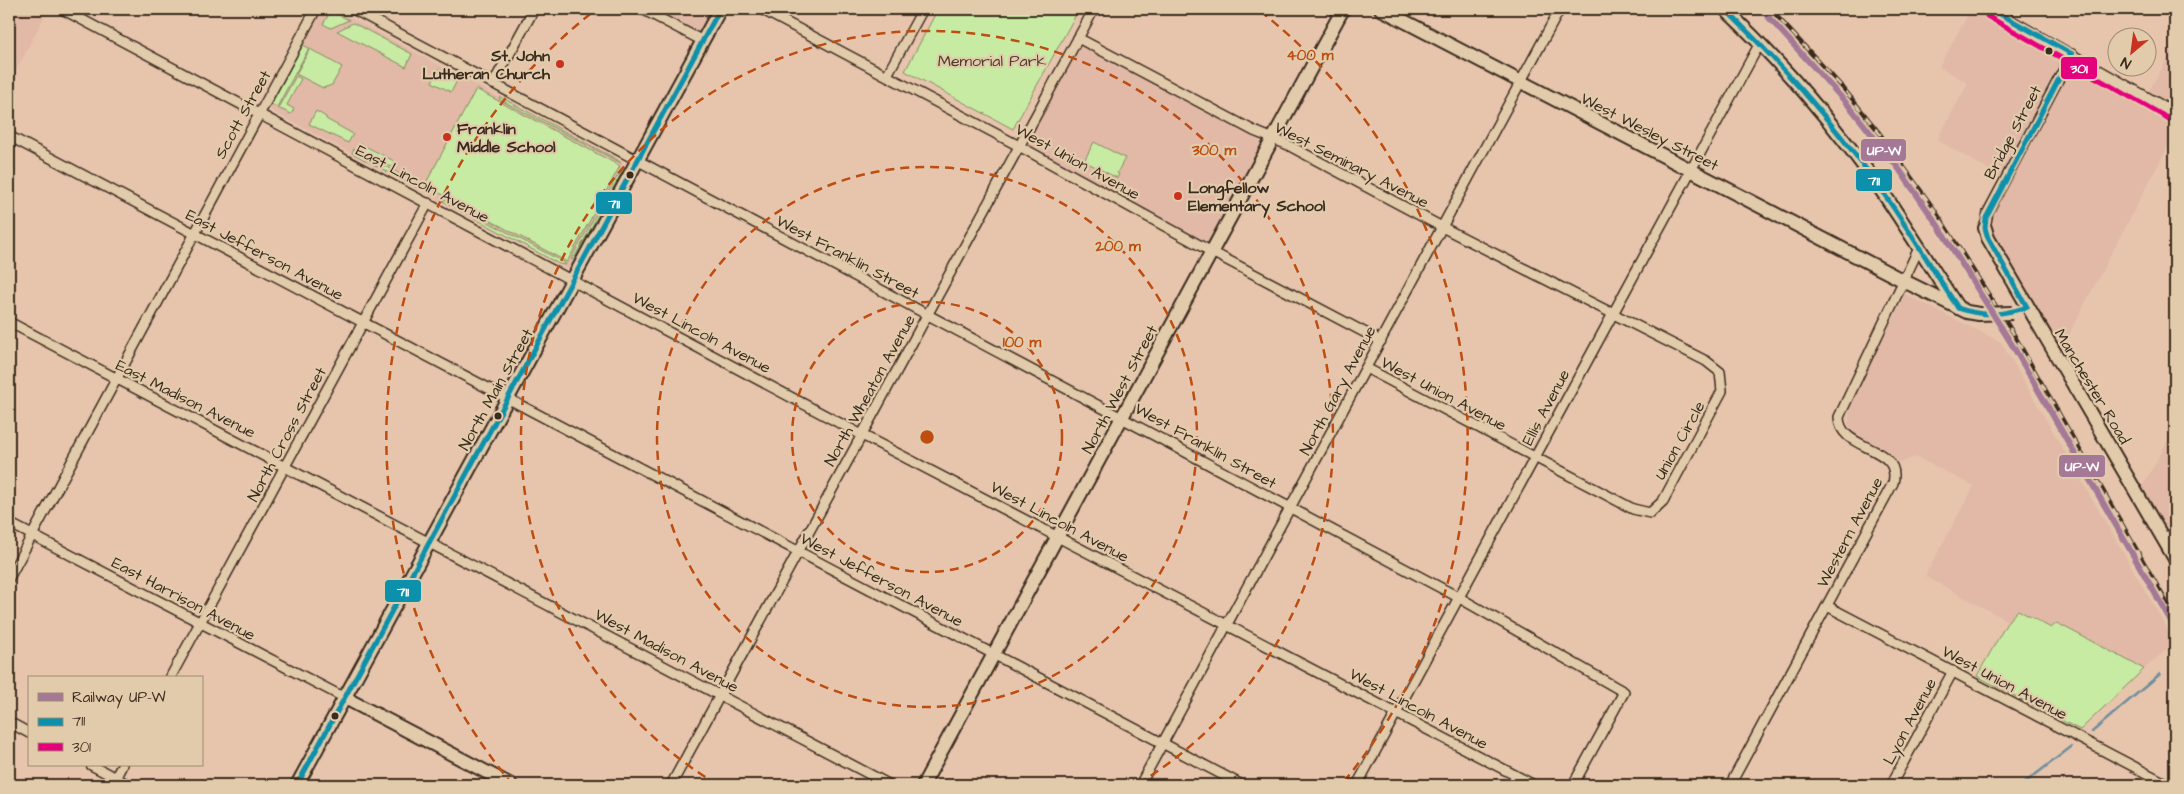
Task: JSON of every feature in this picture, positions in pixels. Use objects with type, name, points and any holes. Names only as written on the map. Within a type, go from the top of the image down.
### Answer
[{"type":"street","name":"East Lincoln Avenue","points":[[62,9],[573,280]]},
{"type":"street","name":"Scott Street","points":[[9,578],[316,9]]},
{"type":"street","name":"West Franklin Street","points":[[353,9],[1458,597],[1624,692],[1573,785]]},
{"type":"street","points":[[493,84],[534,9]]},
{"type":"street","points":[[642,9],[703,41]]},
{"type":"street","name":"North Main Street","points":[[297,785],[720,9]]},
{"type":"street","name":"West Union Avenue","points":[[761,9],[1381,341]]},
{"type":"street","points":[[887,75],[923,9]]},
{"type":"street","name":"North Wheaton Avenue","points":[[671,785],[1094,9]]},
{"type":"street","name":"North West Street","points":[[923,785],[1343,9]]},
{"type":"street","name":"West Wesley Street","points":[[1381,9],[1904,282],[1958,308]]},
{"type":"street","name":"North Gary Avenue","points":[[1140,785],[1560,9]]},
{"type":"street","points":[[1725,9],[1760,43],[1822,114],[1847,146],[1877,185],[1958,308],[1979,314],[2012,313],[2027,307]]},
{"type":"street","points":[[1991,9],[2175,113]]},
{"type":"street","name":"West Seminary Avenue","points":[[1078,38],[1254,131],[1273,138],[1612,314]]},
{"type":"street","name":"Ellis Avenue","points":[[1357,785],[1760,43]]},
{"type":"street","name":"Bridge Street","points":[[1985,228],[1988,212],[2072,54]]},
{"type":"street","name":"East Jefferson Avenue","points":[[9,136],[508,399]]},
{"type":"street","name":"North Cross Street","points":[[171,676],[428,203]]},
{"type":"street","name":"Manchester Road","points":[[1985,228],[1988,238],[2027,307],[2169,536],[2175,559]]},
{"type":"street","points":[[1904,282],[1918,248]]},
{"type":"street","name":"West Lincoln Avenue","points":[[573,280],[862,435],[1534,785]]},
{"type":"street","name":"Western Avenue","points":[[1730,785],[1894,478],[1894,468],[1888,459],[1848,437],[1841,428],[1839,417],[1904,282]]},
{"type":"street","name":"Union Circle","points":[[1535,457],[1633,509],[1650,512],[1663,501],[1720,396],[1722,391],[1720,372],[1706,361],[1612,314]]},
{"type":"street","name":"East Madison Avenue","points":[[9,322],[430,542]]},
{"type":"street","name":"West Union Avenue","points":[[1366,368],[1535,457]]},
{"type":"street","name":"West Jefferson Avenue","points":[[508,399],[1242,785]]},
{"type":"street","name":"East Harrison Avenue","points":[[9,523],[344,698]]},
{"type":"street","name":"West Madison Avenue","points":[[430,542],[890,785]]},
{"type":"street","name":"West Union Avenue","points":[[1827,606],[2169,785]]},
{"type":"street","name":"Lyon Avenue","points":[[1891,785],[1953,671]]},
{"type":"street","points":[[344,698],[511,785]]},
{"type":"street","points":[[9,722],[28,732]]},
{"type":"street","points":[[92,766],[114,782],[129,785]]},
{"type":"street","points":[[114,782],[122,766]]},
{"type":"shaded area","points":[[9,9],[48,9],[9,85]]},
{"type":"shaded area","name":"Franklin Middle School","points":[[322,9],[334,9],[626,165],[570,270],[268,109]]},
{"type":"shaded area","points":[[650,9],[717,9],[702,36]]},
{"type":"shaded area","points":[[1971,9],[2064,59],[2001,177],[1937,140],[1968,83],[1939,67]]},
{"type":"shaded area","name":"Longfellow Elementary School","points":[[1079,44],[1266,144],[1211,247],[1024,145]]},
{"type":"shaded area","points":[[2175,44],[2175,106],[2149,91]]},
{"type":"shaded area","points":[[2074,58],[2106,76],[2106,78],[2110,78],[2175,114],[2175,133],[2059,353],[1989,227],[1993,210]]},
{"type":"shaded area","points":[[1905,294],[2001,342],[2175,642],[2144,669],[2057,623],[2052,628],[2018,610],[2008,621],[1925,576],[1974,486],[1916,457],[1901,462],[1855,437],[1848,424],[1851,401]]},
{"type":"shaded area","points":[[2175,428],[2175,529],[2165,532],[2140,490]]},
{"type":"green space","name":"Memorial Park","points":[[938,9],[1079,9],[1013,129],[905,71]]},
{"type":"green space","points":[[331,11],[349,20],[331,28],[323,24]]},
{"type":"green space","points":[[353,23],[412,54],[406,67],[337,31]]},
{"type":"green space","points":[[303,45],[309,48],[277,107],[271,104]]},
{"type":"green space","points":[[310,49],[342,67],[332,85],[323,88],[296,74]]},
{"type":"green space","points":[[439,69],[458,79],[451,92],[432,82]]},
{"type":"green space","points":[[296,76],[301,79],[287,105],[294,109],[291,114],[278,108]]},
{"type":"green space","points":[[476,89],[620,166],[567,262],[425,185]]},
{"type":"green space","points":[[500,97],[616,159],[621,163],[499,99]]},
{"type":"green space","points":[[316,111],[326,117],[326,119],[353,134],[348,143],[309,124]]},
{"type":"green space","points":[[1094,142],[1125,158],[1117,173],[1119,174],[1117,178],[1084,161]]},
{"type":"green space","points":[[361,144],[394,161],[391,167],[358,149]]},
{"type":"green space","points":[[354,149],[422,186],[420,189],[352,153]]},
{"type":"green space","points":[[622,168],[621,174],[573,260],[571,259]]},
{"type":"green space","points":[[445,199],[566,265],[559,264],[443,201]]},
{"type":"green space","points":[[2018,610],[2051,628],[2057,623],[2144,669],[2080,730],[1977,676],[2008,621]]},
{"type":"waterway","points":[[2092,732],[2160,674]]},
{"type":"waterway","points":[[2022,785],[2071,747]]},
{"type":"railway","points":[[1770,9],[1843,88],[1880,134],[1934,209],[2013,333],[2175,617]]},
{"type":"rail line","name":"UP-W","points":[[1761,9],[1850,107],[1899,169],[1939,227],[2014,348],[2175,628]]},
{"type":"transit line","name":"711","points":[[297,785],[720,9]]},
{"type":"transit line","name":"711","points":[[1725,9],[1785,71],[1824,115],[1860,161],[1888,199],[1958,308]]},
{"type":"transit line","name":"711","points":[[1991,9],[2072,54]]},
{"type":"transit line","name":"301","points":[[1987,16],[2171,120]]},
{"type":"transit line","name":"711","points":[[2027,307],[1988,238],[1985,228],[1986,218],[2072,54]]},
{"type":"transit line","name":"711","points":[[1958,308],[1976,313],[1992,314],[2027,307]]},
{"type":"place","name":"St. John Lutheran Church","points":[[560,64]]},
{"type":"place","name":"Franklin Middle School","points":[[447,137]]},
{"type":"place","name":"Longfellow Elementary School","points":[[1178,196]]}]
